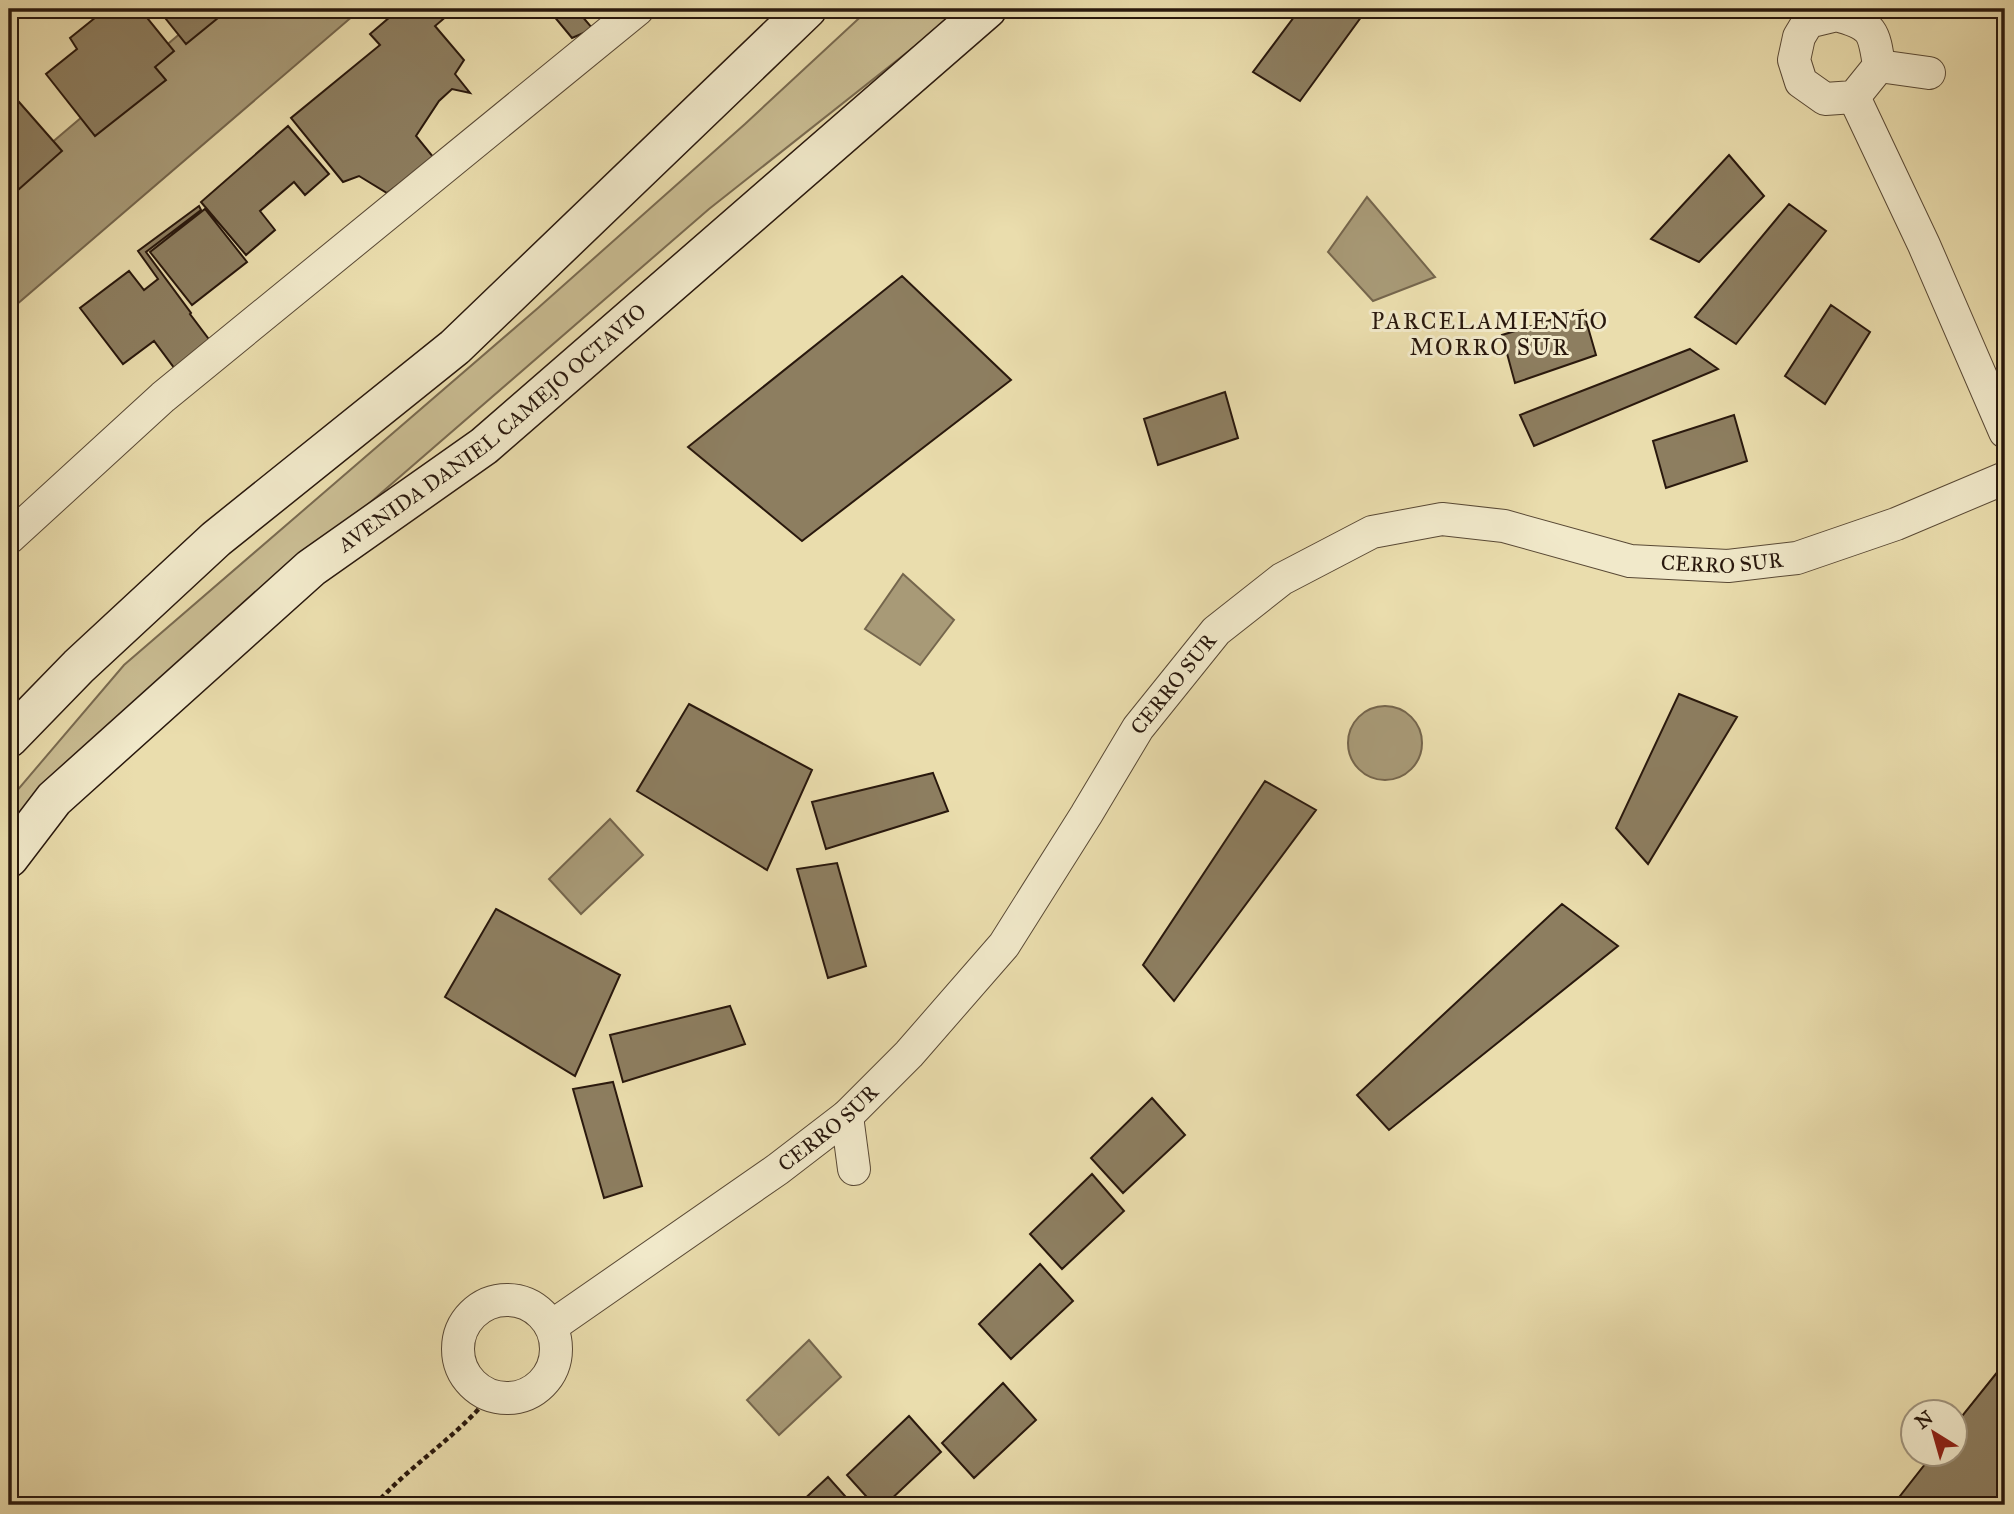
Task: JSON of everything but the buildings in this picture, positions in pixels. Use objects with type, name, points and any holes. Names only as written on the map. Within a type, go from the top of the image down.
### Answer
[{"type":"main road","points":[[9,738],[79,666],[216,539],[455,347],[807,9]]},
{"type":"main road","name":"AVENIDA DANIEL CAMEJO OCTAVIO","points":[[9,858],[54,799],[311,568],[484,446],[987,9]]},
{"type":"street","points":[[9,538],[163,397],[638,9]]},
{"type":"street","points":[[1837,15],[1859,21],[1875,37],[1879,66],[1854,97],[1825,99],[1801,82],[1794,60],[1799,37],[1808,22],[1837,15]]},
{"type":"street","points":[[1879,66],[1929,73]]},
{"type":"street","points":[[1854,97],[1924,245],[2005,432]]},
{"type":"street","name":"CERRO SUR","points":[[552,1326],[778,1169],[847,1116],[909,1054],[1004,945],[1138,728],[1216,631],[1282,579],[1372,532],[1441,519],[1504,526],[1630,561],[1728,566],[1797,558],[1896,524],[2005,478]]},
{"type":"street","points":[[847,1116],[854,1169]]},
{"type":"street","points":[[514,1299],[529,1304],[542,1313],[552,1326],[556,1342],[555,1359],[549,1375],[538,1387],[524,1395],[507,1399],[490,1395],[475,1388],[464,1375],[458,1360],[457,1345],[461,1329],[482,1305],[497,1300],[514,1299]]},
{"type":"path","points":[[375,1505],[386,1492],[474,1415],[490,1395]]},
{"type":"shaded area","points":[[209,9],[361,9],[9,311],[9,179]]},
{"type":"shaded area","points":[[869,9],[962,9],[709,209],[89,746],[9,848],[9,800],[124,665],[538,308],[745,124]]},
{"type":"shaded area","points":[[1367,197],[1435,277],[1373,301],[1328,252]]},
{"type":"shaded area","points":[[903,574],[954,620],[920,665],[865,629]]},
{"type":"shaded area","points":[[1385,706],[1399,709],[1411,717],[1419,729],[1422,743],[1419,757],[1411,769],[1399,777],[1385,780],[1371,777],[1359,769],[1351,757],[1348,743],[1351,729],[1359,717],[1371,709]]},
{"type":"shaded area","points":[[610,819],[643,855],[581,914],[549,879]]},
{"type":"shaded area","points":[[809,1340],[841,1377],[779,1435],[747,1400]]},
{"type":"district","name":"PARCELAMIENTO MORRO SUR","points":[[1490,334]]}]
